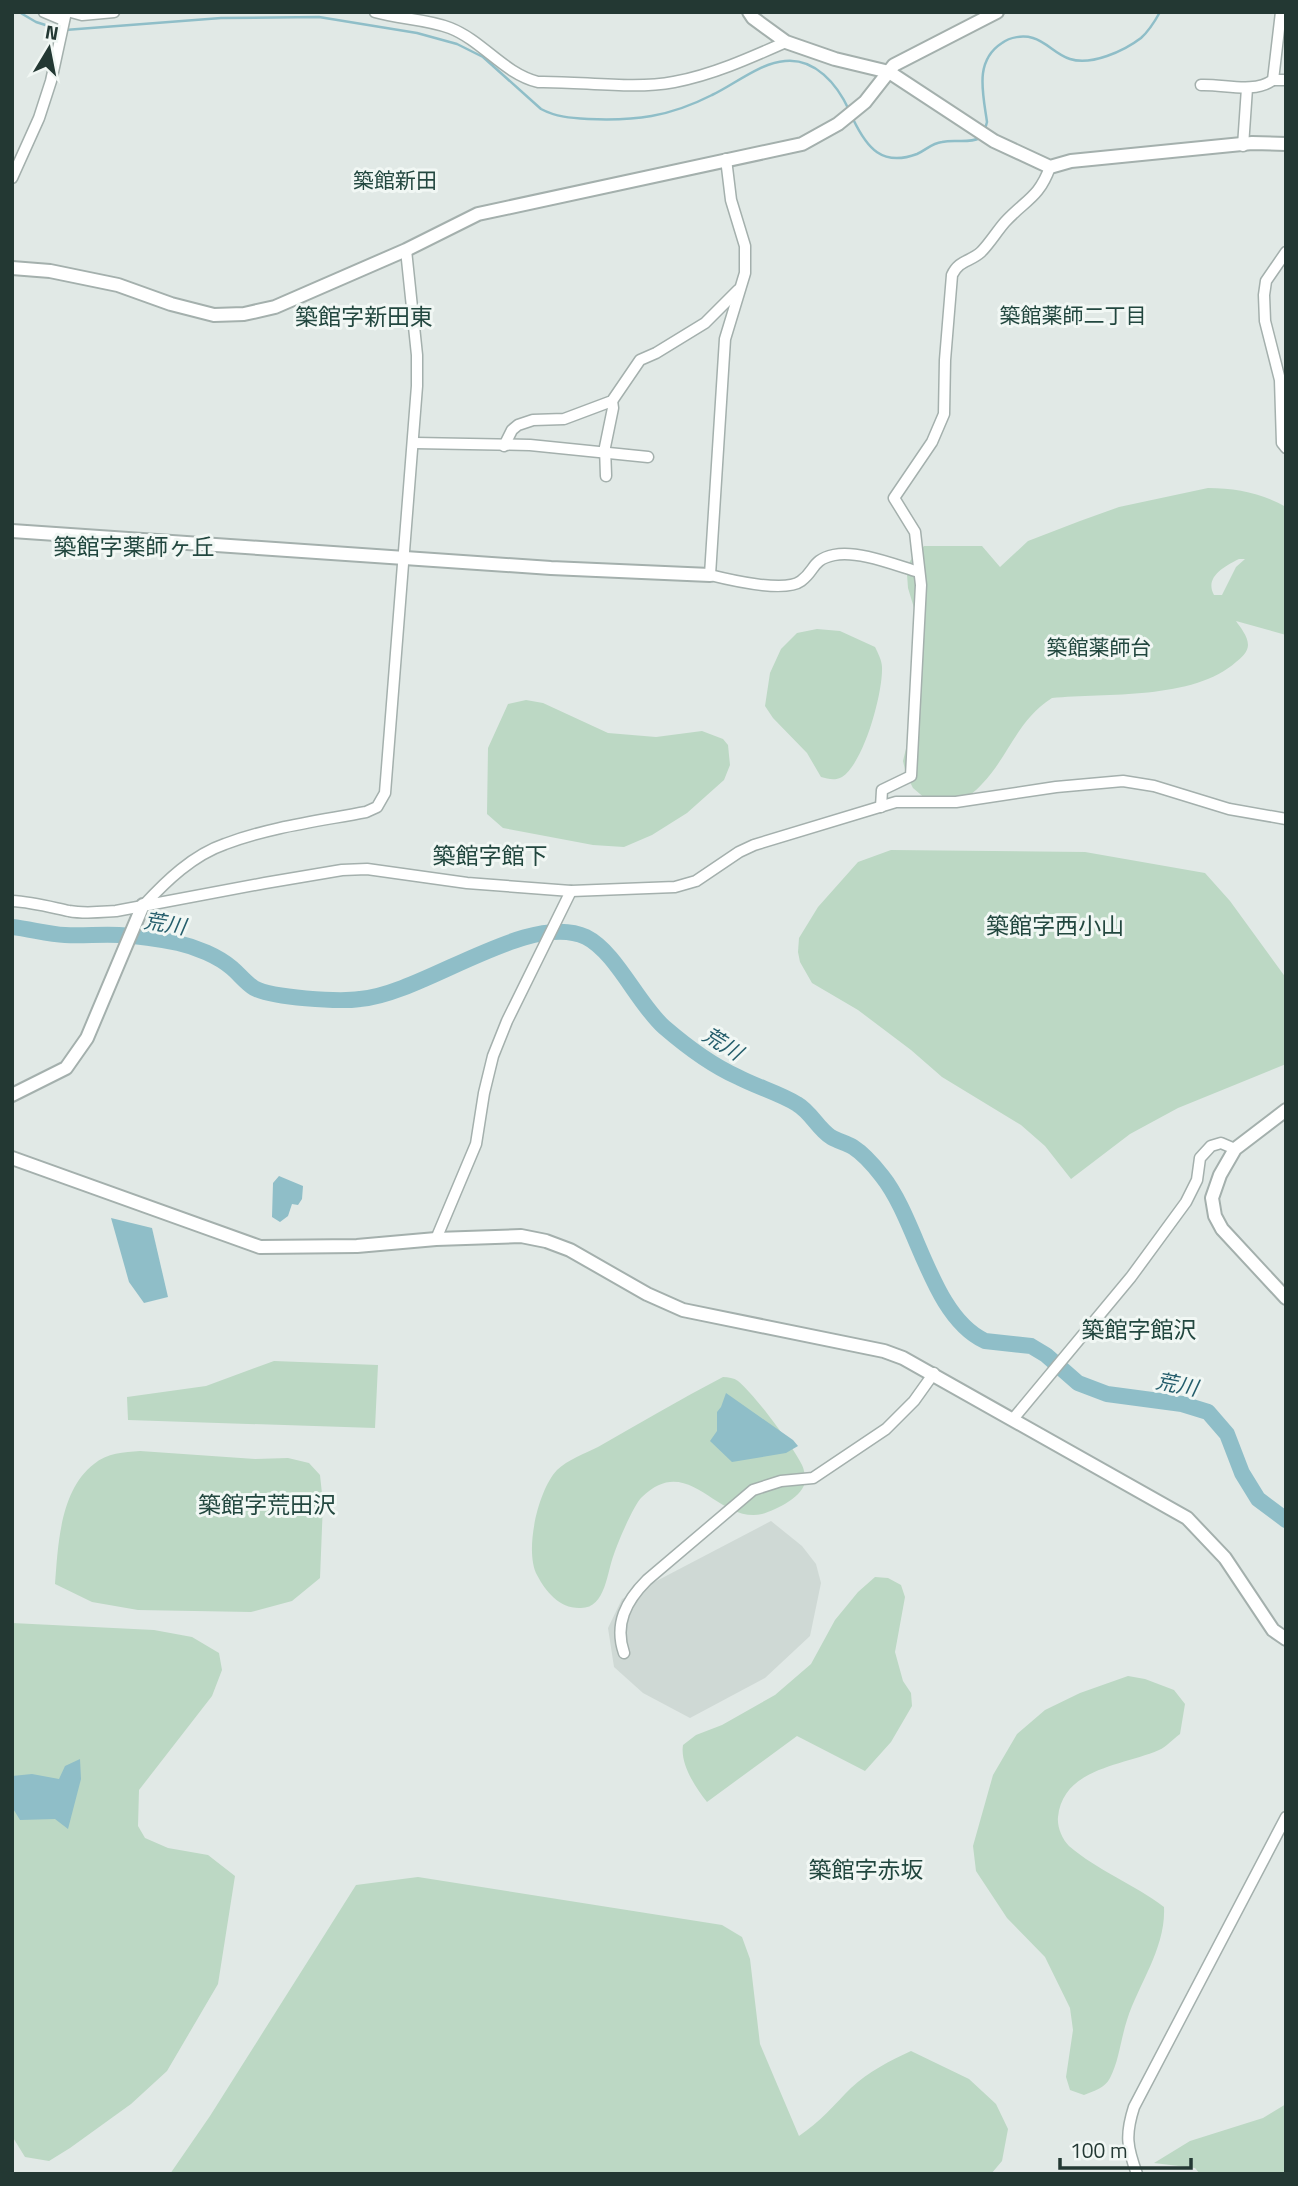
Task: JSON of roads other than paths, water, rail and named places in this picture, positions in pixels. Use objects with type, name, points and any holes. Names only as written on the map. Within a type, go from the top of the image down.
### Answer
[{"type":"street","points":[[44,12],[66,17],[114,12]]},
{"type":"street","points":[[375,12],[450,28],[470,38],[521,77],[538,82],[673,82],[738,62],[786,42]]},
{"type":"street","points":[[748,12],[786,42],[835,59],[889,72],[983,134],[1050,167],[1071,161],[1252,144],[1286,144]]},
{"type":"street","points":[[12,268],[50,271],[118,285],[171,304],[214,315],[244,314],[275,307],[406,250],[478,214],[802,144],[838,124],[865,102],[894,65],[997,12]]},
{"type":"street","points":[[1273,80],[1280,12]]},
{"type":"street","points":[[12,178],[39,118],[66,17]]},
{"type":"street","points":[[1201,85],[1247,88],[1265,86],[1273,80],[1286,80]]},
{"type":"street","points":[[1243,146],[1247,88]]},
{"type":"street","points":[[710,575],[725,339],[745,273],[745,246],[731,200],[726,159]]},
{"type":"street","points":[[881,807],[882,790],[911,776],[921,611],[915,532],[894,498],[932,442],[944,414],[945,349],[951,275],[956,266],[980,253],[1007,219],[1033,198],[1045,183],[1050,167]]},
{"type":"street","points":[[12,1095],[66,1068],[87,1038],[144,905],[186,866],[222,844],[265,831],[366,812],[377,807],[385,793],[415,443],[417,355],[406,250]]},
{"type":"street","points":[[1286,252],[1266,281],[1264,295],[1265,321],[1280,380],[1282,443],[1286,448]]},
{"type":"street","points":[[504,446],[512,430],[518,425],[533,420],[564,419],[612,401],[640,360],[705,323],[739,290]]},
{"type":"street","points":[[606,476],[612,401]]},
{"type":"street","points":[[415,443],[504,446],[530,444],[648,457]]},
{"type":"street","points":[[12,531],[406,558],[710,575],[788,587],[802,581],[818,560],[836,554],[854,555],[919,572]]},
{"type":"street","points":[[12,901],[92,913],[278,880],[367,869],[467,883],[571,891],[675,887],[696,881],[754,845],[897,803],[956,802],[1056,787],[1123,781],[1154,786],[1228,809],[1286,819]]},
{"type":"street","points":[[436,1239],[476,1144],[493,1056],[507,1021],[571,891]]},
{"type":"street","points":[[1286,1110],[1235,1149],[1220,1175],[1212,1198],[1215,1216],[1222,1229],[1286,1298]]},
{"type":"street","points":[[1013,1419],[1131,1277],[1186,1202],[1197,1180],[1200,1158],[1211,1146],[1221,1143],[1235,1149]]},
{"type":"street","points":[[12,1158],[260,1247],[357,1246],[436,1239],[521,1236],[546,1241],[570,1250],[647,1294],[683,1310],[884,1350],[934,1373],[1187,1518],[1225,1558],[1273,1630],[1286,1639]]},
{"type":"street","points":[[624,1653],[619,1639],[621,1621],[634,1593],[647,1580],[753,1490],[781,1481],[813,1478],[886,1429],[915,1401],[934,1373]]},
{"type":"street","points":[[1138,2174],[1129,2151],[1127,2133],[1134,2107],[1286,1817]]},
{"type":"water","points":[[279,1176],[303,1186],[302,1199],[298,1205],[292,1204],[288,1216],[280,1222],[272,1217],[273,1183]]},
{"type":"water","points":[[111,1218],[152,1228],[168,1297],[144,1303],[129,1282]]},
{"type":"water","points":[[726,1393],[798,1446],[786,1453],[732,1462],[710,1441],[717,1431],[717,1412]]},
{"type":"water","points":[[80,1759],[81,1779],[68,1829],[55,1819],[20,1820],[12,1807],[12,1776],[32,1774],[59,1779],[65,1766]]},
{"type":"waterway","points":[[19,12],[36,22],[58,29]]},
{"type":"waterway","points":[[985,129],[987,122],[982,78],[987,59],[1002,43],[1013,38],[1029,37],[1060,55],[1088,61],[1117,52],[1141,38],[1160,12]]},
{"type":"waterway","points":[[65,30],[221,18],[319,17],[417,33],[457,44],[483,57],[541,109],[570,118],[588,119],[637,118],[666,113],[696,102],[766,66],[796,61],[815,68],[824,75],[849,110]]},
{"type":"waterway","points":[[853,119],[870,146],[877,152],[894,158],[917,154],[938,143],[980,138]]},
{"type":"waterway","name":"荒川","points":[[12,927],[72,935],[126,935],[178,943],[220,960],[254,988],[290,997],[337,1000],[385,994],[506,943],[536,935],[563,932],[586,937],[607,954],[654,1017],[681,1041],[728,1072],[797,1104],[826,1134],[853,1147],[869,1161],[895,1195],[938,1290],[967,1329],[985,1341],[1031,1346],[1046,1355],[1078,1383],[1107,1394],[1182,1404],[1208,1412],[1227,1434],[1242,1473],[1258,1499],[1286,1520]]},
{"type":"district","name":"築館新田","points":[[395,180]]},
{"type":"district","name":"築館薬師二丁目","points":[[1073,315]]},
{"type":"district","name":"築館字新田東","points":[[364,316]]},
{"type":"district","name":"築館字薬師ヶ丘","points":[[134,546]]},
{"type":"district","name":"築館薬師台","points":[[1099,647]]},
{"type":"district","name":"築館字館下","points":[[490,855]]},
{"type":"district","name":"築館字西小山","points":[[1055,925]]},
{"type":"district","name":"築館字館沢","points":[[1139,1329]]},
{"type":"district","name":"築館字荒田沢","points":[[267,1504]]},
{"type":"district","name":"築館字赤坂","points":[[866,1869]]}]
